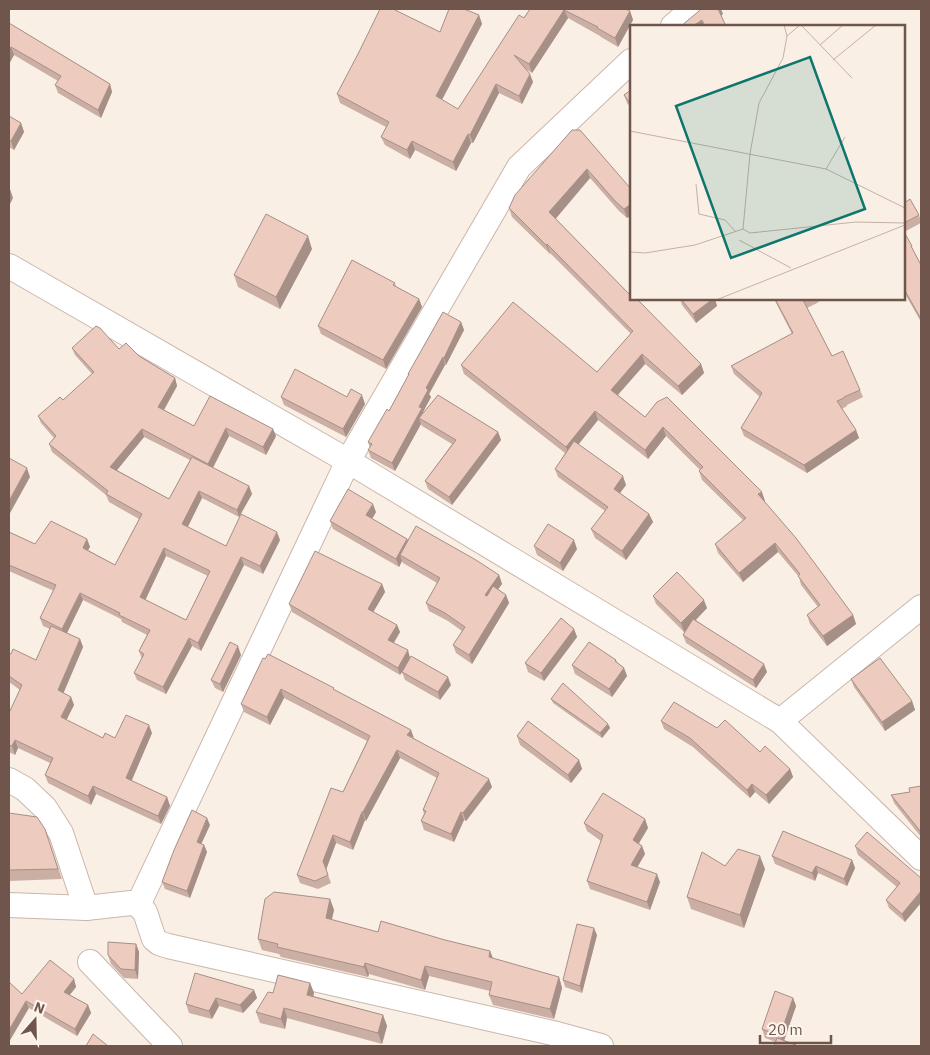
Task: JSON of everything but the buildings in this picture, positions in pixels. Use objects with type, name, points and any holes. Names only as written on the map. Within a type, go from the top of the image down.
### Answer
[{"type":"street","points":[[674,25],[693,9]]},
{"type":"street","points":[[138,905],[348,461],[519,167],[630,63]]},
{"type":"street","points":[[9,266],[348,461],[780,721],[921,858]]},
{"type":"street","points":[[780,721],[921,607]]},
{"type":"street","points":[[9,780],[25,790],[45,808],[61,833],[86,908]]},
{"type":"street","points":[[9,905],[86,908],[131,903],[138,905],[145,912],[154,939],[168,946],[557,1034],[601,1046]]},
{"type":"street","points":[[90,962],[170,1046]]}]
